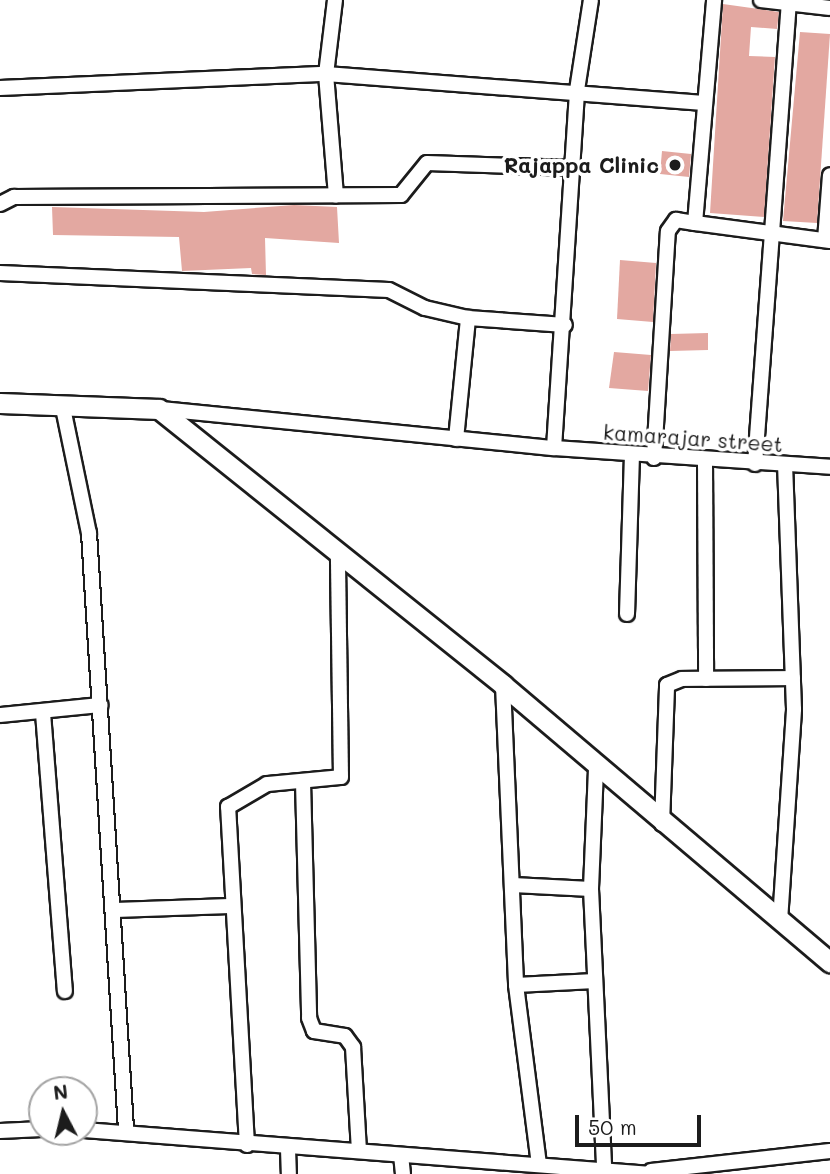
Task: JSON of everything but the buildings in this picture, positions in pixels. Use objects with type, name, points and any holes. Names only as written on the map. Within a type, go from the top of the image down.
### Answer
[{"type":"main road","points":[[0,403],[63,408],[159,409],[503,685],[596,769],[830,962]]},
{"type":"street","points":[[335,0],[326,74],[336,196]]},
{"type":"street","points":[[554,448],[565,325],[577,90],[591,0]]},
{"type":"street","points":[[695,223],[714,0]]},
{"type":"street","points":[[761,0],[830,8]]},
{"type":"street","points":[[755,464],[789,3]]},
{"type":"street","points":[[0,88],[326,74],[577,90],[704,103]]},
{"type":"street","points":[[0,198],[336,196],[406,193],[427,163],[572,168]]},
{"type":"street","points":[[654,458],[668,231],[676,220],[828,241],[830,175]]},
{"type":"street","points":[[0,273],[389,290],[425,308],[468,318],[565,325]]},
{"type":"street","points":[[456,439],[468,318]]},
{"type":"street","points":[[63,408],[89,533],[115,910],[126,1130]]},
{"type":"street","name":"kamarajar street","points":[[159,409],[654,458],[830,467]]},
{"type":"street","points":[[627,614],[632,456]]},
{"type":"street","points":[[705,462],[706,679]]},
{"type":"street","points":[[780,921],[793,678],[785,465]]},
{"type":"street","points":[[247,1144],[230,906],[230,800],[257,795],[267,784],[341,777],[338,552]]},
{"type":"street","points":[[662,824],[667,685],[706,679],[793,678]]},
{"type":"street","points":[[503,685],[516,985],[539,1165]]},
{"type":"street","points":[[0,715],[43,713],[101,705]]},
{"type":"street","points":[[43,713],[65,991]]},
{"type":"street","points":[[596,769],[591,889],[604,1168]]},
{"type":"street","points":[[303,782],[310,1026],[351,1042],[359,1152]]},
{"type":"street","points":[[513,885],[591,889]]},
{"type":"street","points":[[115,910],[230,906]]},
{"type":"street","points":[[516,985],[594,981]]},
{"type":"street","points":[[0,1131],[28,1130]]},
{"type":"street","points":[[98,1130],[126,1130],[288,1149],[651,1172],[771,1167],[830,1151]]},
{"type":"street","points":[[288,1149],[289,1174]]},
{"type":"street","points":[[401,1155],[403,1174]]},
{"type":"place","name":"Rajappa Clinic","points":[[675,165]]}]
